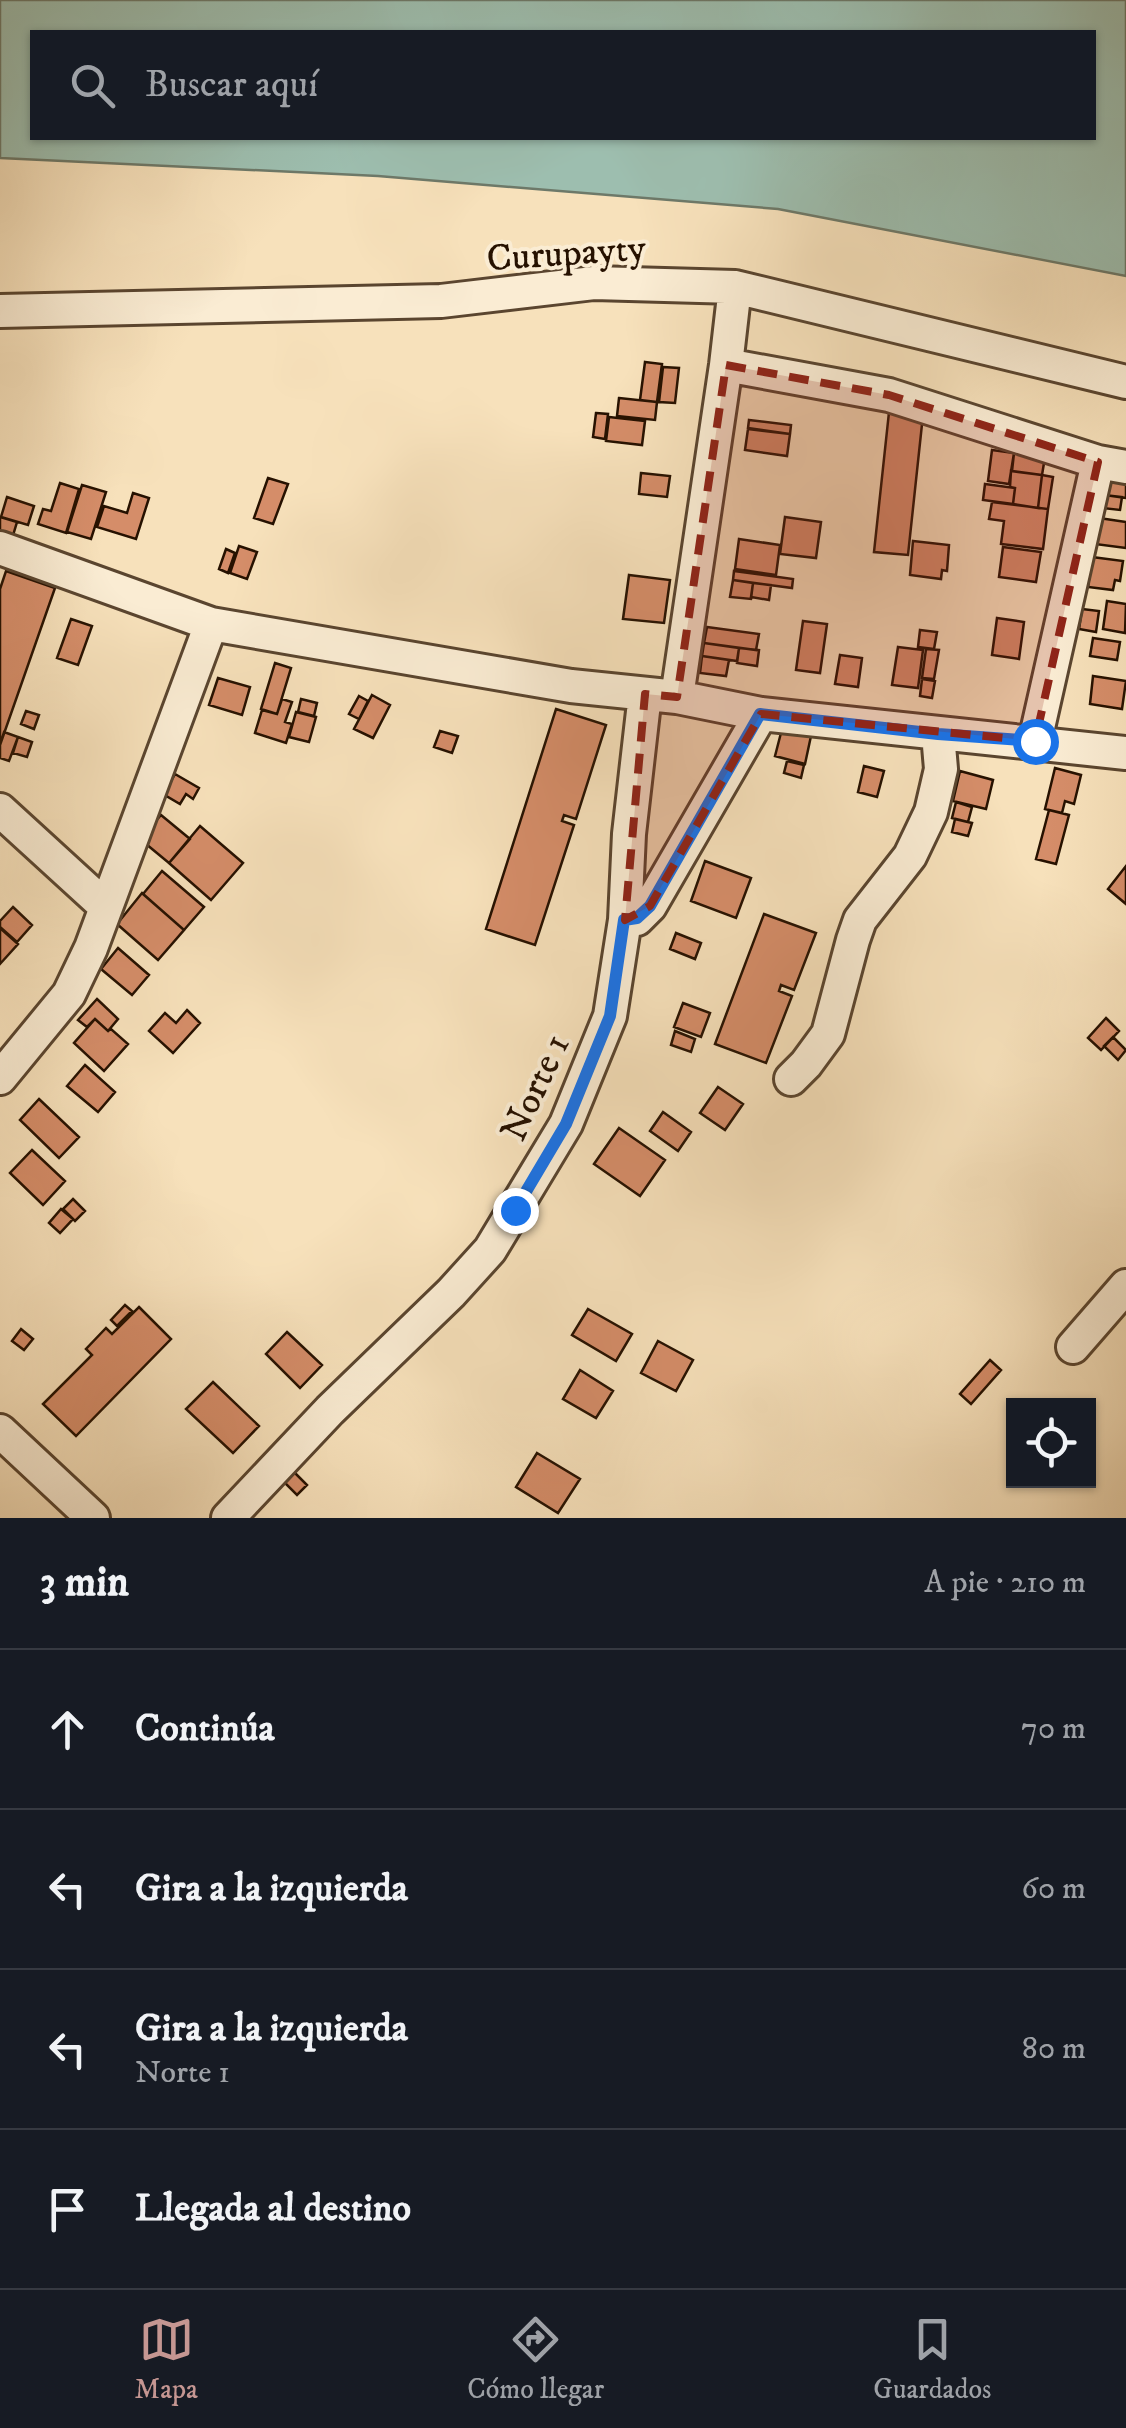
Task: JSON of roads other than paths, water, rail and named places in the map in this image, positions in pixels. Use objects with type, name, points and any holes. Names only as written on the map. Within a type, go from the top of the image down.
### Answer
[{"type":"street","name":"Curupayty","points":[[0,311],[441,302],[594,283],[735,286],[1126,382]]},
{"type":"street","name":"Norte 1","points":[[228,1518],[490,1250],[566,1124],[610,1016],[624,920],[629,834],[661,695],[726,365],[735,286]]},
{"type":"street","points":[[726,365],[888,394],[1112,464],[1035,741]]},
{"type":"street","points":[[0,548],[211,624],[760,714],[1126,752]]},
{"type":"street","points":[[0,1078],[69,994],[91,948],[211,624]]},
{"type":"street","points":[[624,920],[637,918],[650,906],[760,714]]},
{"type":"street","points":[[791,1080],[828,1034],[860,920],[910,856],[931,812],[941,769],[938,734]]},
{"type":"street","points":[[0,810],[106,908]]},
{"type":"street","points":[[1073,1346],[1126,1286]]},
{"type":"street","points":[[0,1431],[94,1518]]}]
